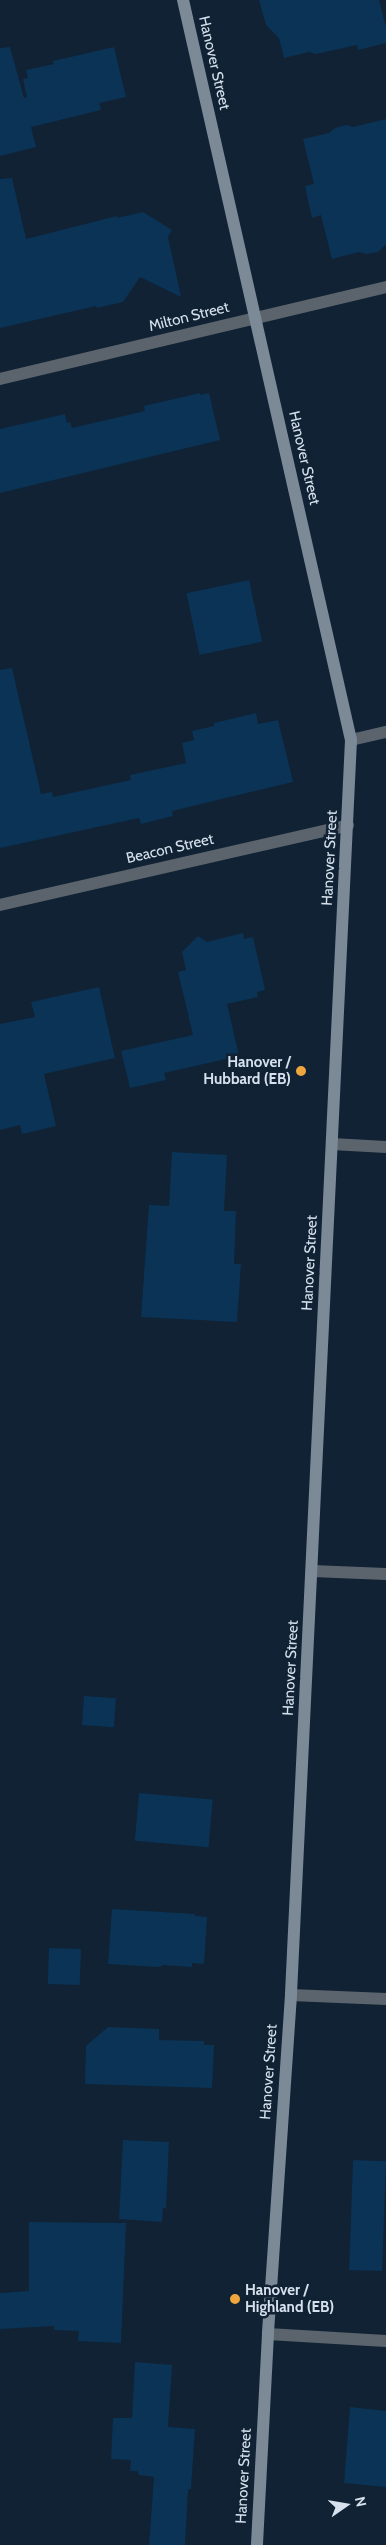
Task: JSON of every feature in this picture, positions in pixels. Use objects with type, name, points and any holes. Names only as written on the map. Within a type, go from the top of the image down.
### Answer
[{"type":"street","name":"Hanover Street","points":[[183,0],[351,740],[291,1995],[268,2334],[257,2545]]},
{"type":"street","name":"Milton Street","points":[[0,379],[386,287]]},
{"type":"street","points":[[351,740],[386,732]]},
{"type":"street","name":"Beacon Street","points":[[0,905],[348,825]]},
{"type":"street","points":[[332,1144],[386,1147]]},
{"type":"street","points":[[312,1571],[386,1574]]},
{"type":"street","points":[[291,1995],[386,1999]]},
{"type":"street","points":[[268,2334],[386,2341]]},
{"type":"building","points":[[259,0],[379,0],[386,27],[386,43],[358,50],[357,45],[316,54],[309,52],[284,58],[279,38],[266,25]]},
{"type":"building","points":[[10,47],[24,98],[27,97],[23,79],[28,78],[26,70],[54,64],[53,61],[114,47],[126,97],[99,103],[101,110],[31,127],[36,147],[0,156],[0,48]]},
{"type":"building","points":[[386,119],[386,244],[378,252],[366,254],[359,252],[332,259],[321,215],[312,218],[305,186],[314,184],[303,139],[329,133],[335,128],[347,125],[353,127]]},
{"type":"building","points":[[12,178],[26,239],[117,216],[117,218],[143,212],[172,230],[168,237],[181,297],[140,277],[123,302],[97,308],[96,306],[0,328],[0,179]]},
{"type":"building","points":[[200,393],[200,395],[209,393],[220,440],[0,493],[0,429],[65,414],[67,423],[70,422],[72,428],[145,411],[144,406]]},
{"type":"building","points":[[249,580],[262,642],[199,655],[186,593]]},
{"type":"building","points":[[12,668],[41,794],[52,792],[53,797],[131,780],[130,775],[186,763],[182,743],[194,740],[192,731],[214,726],[214,723],[256,713],[258,724],[278,720],[293,782],[172,811],[173,816],[141,824],[139,818],[0,848],[0,670]]},
{"type":"building","points":[[243,933],[244,939],[253,937],[265,990],[257,992],[258,997],[227,1004],[239,1056],[164,1073],[166,1080],[130,1088],[121,1051],[193,1035],[178,972],[186,970],[182,952],[198,936],[207,942]]},
{"type":"building","points":[[99,987],[115,1058],[44,1074],[56,1126],[22,1134],[20,1125],[0,1130],[0,1024],[35,1017],[31,1002]]},
{"type":"building","points":[[172,1152],[227,1155],[224,1211],[236,1211],[234,1264],[241,1264],[237,1322],[141,1317],[149,1205],[169,1206]]},
{"type":"building","points":[[84,1696],[116,1698],[114,1727],[82,1725]]},
{"type":"building","points":[[139,1793],[213,1799],[209,1847],[135,1841]]},
{"type":"building","points":[[112,1909],[195,1914],[195,1916],[207,1917],[204,1964],[192,1963],[192,1967],[163,1965],[159,1967],[108,1964]]},
{"type":"building","points":[[49,1948],[81,1949],[80,1985],[48,1984]]},
{"type":"building","points":[[108,2027],[159,2029],[159,2040],[204,2041],[204,2045],[214,2045],[212,2088],[85,2084],[86,2046]]},
{"type":"building","points":[[123,2140],[169,2142],[166,2208],[163,2208],[162,2222],[119,2219]]},
{"type":"building","points":[[353,2160],[386,2161],[382,2271],[349,2270]]},
{"type":"building","points":[[29,2222],[126,2223],[121,2343],[78,2341],[79,2331],[54,2330],[54,2326],[0,2329],[0,2293],[29,2291]]},
{"type":"building","points":[[135,2362],[172,2365],[168,2427],[195,2429],[191,2489],[188,2489],[185,2545],[149,2545],[154,2477],[139,2475],[137,2471],[130,2471],[131,2460],[111,2459],[113,2418],[132,2418]]},
{"type":"building","points":[[350,2407],[386,2411],[386,2487],[344,2483]]},
{"type":"place","name":"Hanover / Hubbard (EB)","points":[[301,1071]]},
{"type":"place","name":"Hanover / Highland (EB)","points":[[235,2299]]}]
